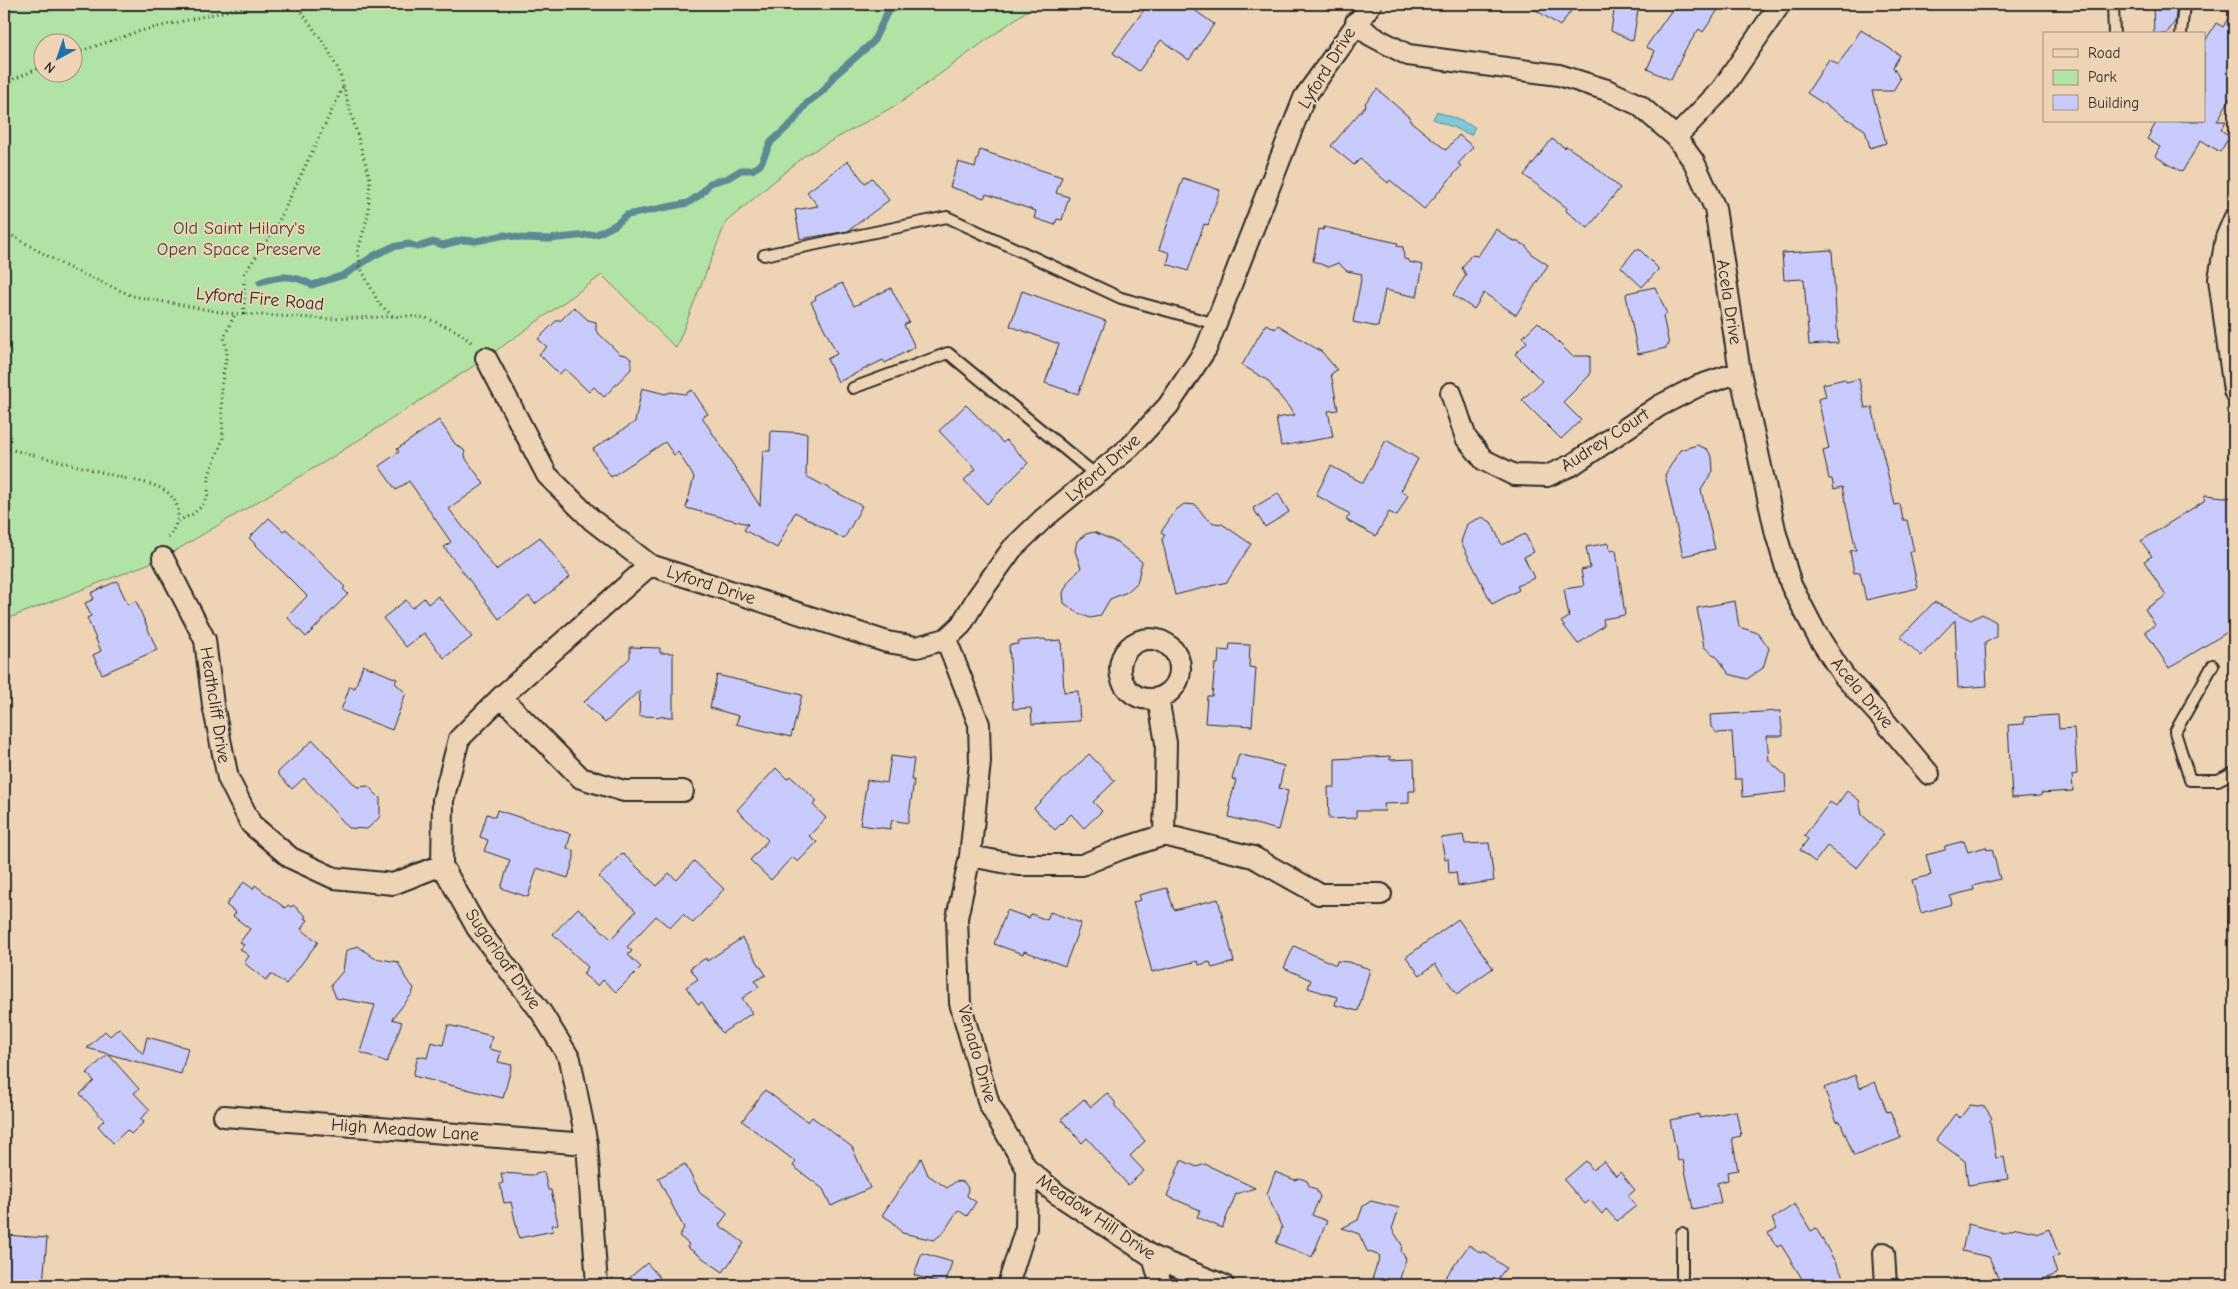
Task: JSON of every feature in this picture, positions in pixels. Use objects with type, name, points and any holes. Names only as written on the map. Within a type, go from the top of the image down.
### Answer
[{"type":"street","name":"Lyford Drive","points":[[486,358],[547,475],[592,520],[650,565],[887,642],[917,647],[946,639],[961,625],[977,598],[1012,549],[1043,519],[1130,447],[1168,406],[1206,349],[1304,98],[1370,4]]},
{"type":"street","points":[[1676,138],[1722,90],[1780,4]]},
{"type":"street","name":"Acela Drive","points":[[1356,22],[1370,35],[1408,55],[1559,75],[1607,90],[1639,105],[1676,138],[1694,162],[1715,208],[1740,372],[1776,534],[1791,585],[1816,633],[1843,675],[1929,774]]},
{"type":"street","points":[[2234,218],[2226,238],[2219,279],[2228,307],[2234,391]]},
{"type":"street","name":"Audrey Court","points":[[1451,393],[1466,438],[1484,460],[1514,476],[1546,476],[1572,465],[1659,406],[1698,386],[1740,372]]},
{"type":"street","name":"Heathcliff Drive","points":[[163,558],[205,640],[212,705],[228,778],[251,824],[291,858],[334,878],[393,884],[442,866]]},
{"type":"street","points":[[442,866],[443,800],[459,739],[501,697],[650,565]]},
{"type":"street","name":"Venado Drive","points":[[946,639],[979,724],[980,762],[970,856],[957,918],[960,1003],[989,1104],[1027,1168]]},
{"type":"street","points":[[501,697],[581,778],[624,791],[683,791]]},
{"type":"street","points":[[1158,698],[1166,743],[1164,835]]},
{"type":"street","points":[[970,856],[1018,864],[1082,865],[1121,849],[1164,835],[1253,857],[1319,894],[1380,894]]},
{"type":"street","name":"Sugarloaf Drive","points":[[442,866],[477,928],[541,1012],[570,1059],[587,1144],[597,1285]]},
{"type":"street","name":"High Meadow Lane","points":[[224,1116],[587,1144]]},
{"type":"street","points":[[1008,1285],[1026,1228],[1027,1168]]},
{"type":"street","name":"Meadow Hill Drive","points":[[1027,1168],[1057,1194],[1152,1258],[1223,1285]]},
{"type":"street","points":[[1884,1253],[1886,1285]]},
{"type":"street","points":[[1152,1258],[1161,1285]]},
{"type":"lane","points":[[2112,4],[2114,32]]},
{"type":"lane","points":[[2181,32],[2184,4]]},
{"type":"lane","points":[[764,254],[947,217],[1121,298],[1216,324]]},
{"type":"lane","points":[[853,388],[948,354],[1096,475]]},
{"type":"lane","points":[[2213,665],[2175,732],[2190,780],[2218,780],[2234,772]]},
{"type":"lane","points":[[1682,1233],[1682,1285]]},
{"type":"path","points":[[82,51],[140,31],[257,4]]},
{"type":"path","points":[[296,4],[327,48],[339,71],[370,179],[368,214],[358,251],[360,266],[379,304],[394,317]]},
{"type":"path","points":[[4,91],[14,79],[32,71]]},
{"type":"path","points":[[244,314],[244,274],[276,227],[343,87]]},
{"type":"path","name":"Lyford Fire Road","points":[[4,231],[67,266],[133,296],[235,314],[329,319],[426,318],[457,331],[486,358]]},
{"type":"path","points":[[178,521],[193,514],[202,506],[208,495],[210,475],[222,439],[221,387],[228,353],[224,337],[235,314]]},
{"type":"path","points":[[4,448],[162,488],[176,502],[179,512],[178,521],[166,542],[163,558]]},
{"type":"green space","name":"Old Saint Hilary's Open Space Preserve","points":[[4,4],[1036,4],[900,103],[804,156],[726,222],[676,348],[602,275],[486,358],[331,458],[163,558],[4,620]]},
{"type":"water","points":[[1437,111],[1475,127],[1471,135],[1433,119]]},
{"type":"building","points":[[1148,4],[1186,4],[1214,24],[1189,60],[1161,40],[1139,71],[1113,53]]},
{"type":"building","points":[[1527,4],[1576,4],[1560,26]]},
{"type":"building","points":[[1615,4],[1639,4],[1633,41],[1611,31]]},
{"type":"building","points":[[1676,4],[1722,4],[1703,32],[1699,29],[1685,50],[1671,80],[1647,69],[1655,51],[1646,47]]},
{"type":"building","points":[[2153,4],[2177,4],[2175,22],[2168,32],[2154,32]]},
{"type":"building","points":[[2234,8],[2234,92],[2217,121],[2226,121],[2221,130],[2230,136],[2220,152],[2201,140],[2182,172],[2155,156],[2160,147],[2147,139],[2156,122],[2206,122],[2206,40],[2216,23],[2223,27]]},
{"type":"building","points":[[1861,30],[1900,55],[1893,67],[1900,79],[1893,91],[1872,91],[1886,143],[1870,148],[1865,130],[1807,93],[1829,59],[1838,65]]},
{"type":"building","points":[[1377,89],[1410,118],[1409,120],[1446,150],[1459,135],[1473,147],[1458,164],[1461,166],[1424,209],[1390,180],[1388,183],[1360,159],[1354,165],[1331,146]]},
{"type":"building","points":[[1552,139],[1587,160],[1620,188],[1588,228],[1566,211],[1567,208],[1524,175]]},
{"type":"building","points":[[980,150],[1062,177],[1056,193],[1069,197],[1062,220],[1057,219],[1055,225],[1034,218],[1036,211],[986,194],[984,198],[950,187],[958,162],[975,167]]},
{"type":"building","points":[[848,161],[865,183],[872,178],[889,200],[848,231],[800,239],[795,210],[818,206],[807,192]]},
{"type":"building","points":[[1183,178],[1220,190],[1208,225],[1204,224],[1188,271],[1167,264],[1170,253],[1159,249]]},
{"type":"building","points":[[1324,227],[1398,243],[1397,246],[1403,247],[1404,259],[1423,265],[1417,297],[1385,290],[1378,327],[1353,322],[1362,274],[1347,271],[1338,263],[1328,267],[1313,261],[1319,229],[1323,230]]},
{"type":"building","points":[[1496,229],[1510,239],[1525,245],[1533,255],[1548,265],[1516,315],[1484,293],[1474,309],[1453,295],[1466,275],[1462,268],[1471,255],[1478,256]]},
{"type":"building","points":[[1636,249],[1637,251],[1639,249],[1658,268],[1642,287],[1621,267]]},
{"type":"building","points":[[1832,250],[1838,343],[1809,345],[1804,279],[1784,280],[1782,253]]},
{"type":"building","points":[[842,283],[854,306],[891,288],[909,322],[904,325],[915,347],[885,363],[883,360],[838,382],[827,359],[837,354],[811,302],[816,299],[815,297]]},
{"type":"building","points":[[1655,287],[1667,314],[1663,316],[1669,345],[1666,348],[1638,354],[1626,295],[1627,293]]},
{"type":"building","points":[[1022,291],[1106,321],[1078,394],[1045,383],[1059,344],[1010,326]]},
{"type":"building","points":[[574,307],[588,320],[596,322],[596,331],[620,354],[626,355],[631,359],[631,369],[604,397],[594,387],[589,392],[565,369],[559,374],[539,354],[547,347],[538,339],[558,319],[560,321]]},
{"type":"building","points":[[1538,322],[1572,356],[1590,356],[1590,375],[1563,402],[1581,420],[1561,439],[1522,400],[1542,381],[1515,354],[1527,342],[1523,337]]},
{"type":"building","points":[[1266,324],[1275,329],[1278,325],[1322,352],[1337,370],[1331,374],[1338,410],[1328,411],[1333,437],[1281,446],[1276,418],[1295,415],[1267,380],[1242,365]]},
{"type":"building","points":[[1845,379],[1846,382],[1859,379],[1865,408],[1872,407],[1895,505],[1900,504],[1903,520],[1907,520],[1914,551],[1910,552],[1918,588],[1866,600],[1860,572],[1854,573],[1850,551],[1856,550],[1842,487],[1834,489],[1832,479],[1829,479],[1823,451],[1829,449],[1818,399],[1826,397],[1823,384]]},
{"type":"building","points":[[642,388],[665,394],[671,392],[685,394],[692,390],[708,414],[702,417],[760,506],[763,451],[770,451],[771,431],[807,433],[806,476],[862,506],[844,539],[795,512],[777,548],[744,530],[748,524],[686,508],[694,477],[678,452],[674,455],[665,442],[611,477],[593,449],[635,422]]},
{"type":"building","points":[[966,405],[1003,443],[1006,440],[1028,463],[987,504],[964,480],[976,469],[939,431]]},
{"type":"building","points":[[439,420],[455,444],[464,450],[466,459],[484,484],[449,509],[496,570],[540,537],[570,577],[535,604],[529,596],[499,619],[444,547],[451,542],[409,481],[396,490],[379,466],[399,452],[397,449]]},
{"type":"building","points":[[1386,440],[1418,459],[1401,491],[1408,495],[1397,516],[1389,512],[1376,536],[1346,520],[1350,514],[1316,495],[1331,466],[1363,483]]},
{"type":"building","points":[[1697,445],[1707,449],[1712,457],[1713,471],[1701,490],[1715,549],[1683,556],[1665,475],[1680,450]]},
{"type":"building","points":[[1278,493],[1289,512],[1265,527],[1253,508]]},
{"type":"building","points":[[2205,495],[2234,498],[2234,628],[2169,668],[2145,631],[2155,625],[2145,609],[2166,596],[2144,561],[2152,556],[2141,541],[2204,501]]},
{"type":"building","points":[[1184,504],[1196,505],[1205,517],[1214,523],[1222,524],[1251,544],[1227,582],[1175,595],[1162,539],[1165,535],[1161,532],[1176,510]]},
{"type":"building","points":[[1482,517],[1491,522],[1502,545],[1525,534],[1534,552],[1524,557],[1534,578],[1517,586],[1519,590],[1492,604],[1461,542],[1467,524]]},
{"type":"building","points":[[269,518],[283,531],[286,529],[345,587],[343,589],[348,594],[306,637],[287,617],[307,596],[249,538]]},
{"type":"building","points":[[1094,532],[1117,542],[1142,562],[1137,583],[1127,592],[1110,599],[1100,616],[1090,618],[1076,612],[1064,603],[1063,593],[1068,582],[1081,568],[1075,551],[1077,541],[1086,534]]},
{"type":"building","points":[[1609,543],[1610,551],[1616,550],[1625,615],[1603,619],[1604,625],[1578,644],[1561,622],[1569,617],[1564,589],[1584,586],[1581,570],[1590,568],[1586,547]]},
{"type":"building","points":[[117,581],[128,605],[136,601],[157,650],[102,674],[93,655],[101,651],[87,618],[91,616],[85,603],[94,599],[91,593]]},
{"type":"building","points":[[438,596],[472,637],[444,658],[424,633],[406,647],[383,618],[406,600],[412,608],[424,598],[428,604]]},
{"type":"building","points":[[1735,601],[1739,627],[1758,633],[1769,648],[1763,668],[1747,679],[1729,674],[1718,658],[1704,647],[1697,608]]},
{"type":"building","points":[[1934,602],[1971,620],[1982,614],[1996,622],[1996,637],[1985,643],[1987,686],[1958,688],[1955,620],[1921,656],[1901,637]]},
{"type":"building","points":[[1045,639],[1046,641],[1061,640],[1064,692],[1078,691],[1080,721],[1032,724],[1031,708],[1013,709],[1009,645],[1018,644],[1018,641]]},
{"type":"building","points":[[1230,644],[1250,645],[1249,667],[1256,668],[1252,726],[1205,723],[1207,696],[1212,696],[1215,664],[1218,664],[1219,650],[1229,651]]},
{"type":"building","points":[[630,647],[660,648],[660,653],[673,653],[673,717],[639,716],[640,690],[605,723],[584,702],[630,658]]},
{"type":"building","points":[[363,665],[397,679],[395,683],[406,693],[392,730],[341,710],[350,686],[355,688]]},
{"type":"building","points":[[717,675],[802,695],[791,737],[736,724],[739,716],[710,708]]},
{"type":"building","points":[[1780,711],[1783,736],[1767,736],[1769,761],[1785,775],[1786,792],[1743,797],[1742,779],[1735,779],[1732,732],[1717,733],[1711,727],[1710,715]]},
{"type":"building","points":[[2058,715],[2059,729],[2074,728],[2077,774],[2072,775],[2073,791],[2041,793],[2041,796],[2012,798],[2008,725],[2024,724],[2024,717]]},
{"type":"building","points":[[313,740],[357,787],[368,786],[380,798],[380,817],[367,829],[349,828],[304,778],[292,789],[277,773]]},
{"type":"building","points":[[1089,754],[1115,781],[1093,802],[1102,811],[1084,828],[1071,814],[1055,830],[1034,808]]},
{"type":"building","points":[[1239,754],[1284,766],[1279,788],[1288,791],[1278,830],[1229,817],[1231,807],[1229,806],[1236,780],[1232,779]]},
{"type":"building","points":[[891,756],[914,759],[911,780],[914,780],[908,823],[892,820],[890,829],[860,825],[867,780],[887,783]]},
{"type":"building","points":[[1390,756],[1390,760],[1414,759],[1415,791],[1409,791],[1409,803],[1384,804],[1385,811],[1356,811],[1356,818],[1329,819],[1328,787],[1335,787],[1335,759]]},
{"type":"building","points":[[776,768],[787,779],[790,776],[817,801],[813,805],[826,818],[809,836],[817,842],[798,862],[792,857],[771,880],[750,860],[768,840],[737,810]]},
{"type":"building","points":[[1847,791],[1859,800],[1862,815],[1884,834],[1857,868],[1827,846],[1815,862],[1800,850],[1808,839],[1804,836],[1830,802],[1836,806]]},
{"type":"building","points":[[497,810],[571,834],[567,848],[574,851],[574,858],[568,878],[537,868],[528,897],[501,888],[510,860],[484,851],[488,840],[480,837],[487,814],[495,817]]},
{"type":"building","points":[[1463,835],[1465,844],[1489,843],[1494,881],[1458,886],[1456,872],[1449,873],[1448,858],[1445,859],[1441,838]]},
{"type":"building","points":[[1964,841],[1968,852],[1986,847],[1987,850],[1992,849],[2000,879],[1973,886],[1974,890],[1950,896],[1952,904],[1921,913],[1912,880],[1931,875],[1926,855],[1945,850],[1945,846]]},
{"type":"building","points":[[622,853],[657,886],[669,873],[677,880],[694,861],[724,889],[693,923],[683,914],[670,928],[656,916],[627,947],[632,951],[628,955],[641,967],[616,992],[603,980],[598,986],[583,974],[588,967],[553,934],[578,908],[611,939],[636,911],[599,877]]},
{"type":"building","points":[[244,882],[253,889],[255,885],[285,908],[288,905],[291,907],[293,905],[308,920],[301,929],[318,942],[286,984],[271,974],[266,980],[244,963],[249,956],[240,949],[244,945],[240,942],[250,929],[233,916],[236,913],[226,905]]},
{"type":"building","points":[[1167,888],[1174,910],[1218,899],[1234,962],[1212,968],[1210,962],[1199,965],[1198,961],[1152,972],[1133,902],[1141,900],[1139,895]]},
{"type":"building","points":[[1007,910],[1029,918],[1031,914],[1047,920],[1050,912],[1081,923],[1065,966],[1024,951],[1023,954],[994,944]]},
{"type":"building","points":[[1458,919],[1493,968],[1457,994],[1435,964],[1420,975],[1406,957]]},
{"type":"building","points":[[742,938],[766,975],[755,981],[759,987],[742,998],[752,1013],[722,1033],[702,1002],[698,1004],[686,987],[698,979],[690,968],[706,958],[707,961]]},
{"type":"building","points":[[358,946],[374,958],[398,962],[406,979],[414,988],[412,994],[392,1019],[402,1022],[387,1062],[360,1052],[375,1005],[336,998],[331,985],[343,971],[346,951]]},
{"type":"building","points":[[1294,946],[1336,965],[1337,961],[1348,962],[1370,969],[1358,1011],[1335,1005],[1337,997],[1308,988],[1311,980],[1284,968]]},
{"type":"building","points":[[448,1025],[492,1036],[489,1049],[501,1052],[498,1062],[512,1065],[503,1098],[413,1076],[418,1056],[427,1058],[431,1042],[443,1045]]},
{"type":"building","points":[[119,1028],[143,1054],[147,1037],[188,1048],[181,1074],[87,1048],[105,1031],[110,1036]]},
{"type":"building","points":[[108,1054],[139,1089],[134,1093],[150,1110],[140,1119],[144,1122],[131,1134],[127,1130],[113,1143],[98,1126],[104,1120],[80,1094],[94,1081],[87,1073]]},
{"type":"building","points":[[1855,1075],[1860,1088],[1875,1082],[1887,1112],[1890,1111],[1901,1138],[1854,1156],[1840,1121],[1837,1122],[1824,1088]]},
{"type":"building","points":[[765,1090],[808,1122],[812,1117],[852,1147],[870,1188],[831,1206],[823,1189],[793,1166],[796,1162],[742,1121]]},
{"type":"building","points":[[1107,1093],[1115,1102],[1115,1106],[1145,1141],[1130,1156],[1144,1171],[1128,1185],[1087,1138],[1082,1143],[1061,1119],[1084,1099],[1091,1107]]},
{"type":"building","points":[[1970,1105],[1985,1107],[1992,1118],[1990,1120],[1996,1158],[2004,1157],[2008,1179],[1968,1185],[1965,1161],[1936,1140],[1955,1114],[1960,1118]]},
{"type":"building","points":[[1736,1111],[1741,1136],[1732,1138],[1738,1170],[1727,1172],[1728,1180],[1717,1183],[1721,1203],[1693,1209],[1683,1160],[1678,1161],[1670,1120],[1699,1114],[1699,1118]]},
{"type":"building","points":[[921,1158],[928,1175],[947,1188],[956,1181],[964,1182],[968,1188],[967,1196],[976,1202],[967,1216],[958,1210],[943,1233],[934,1240],[902,1233],[893,1222],[882,1215]]},
{"type":"building","points":[[1181,1160],[1197,1167],[1205,1164],[1255,1188],[1236,1194],[1222,1228],[1197,1217],[1200,1210],[1167,1196]]},
{"type":"building","points":[[1586,1161],[1593,1170],[1604,1161],[1616,1176],[1620,1172],[1635,1190],[1628,1196],[1636,1206],[1617,1221],[1606,1209],[1602,1214],[1590,1200],[1585,1204],[1564,1180]]},
{"type":"building","points":[[685,1164],[701,1194],[728,1213],[719,1225],[744,1243],[723,1272],[687,1247],[689,1244],[679,1236],[684,1228],[658,1178]]},
{"type":"building","points":[[544,1172],[548,1190],[551,1190],[558,1224],[552,1225],[553,1231],[519,1238],[511,1202],[504,1203],[500,1184],[503,1183],[501,1173],[532,1175]]},
{"type":"building","points":[[1275,1172],[1295,1180],[1300,1178],[1307,1181],[1310,1187],[1316,1189],[1320,1197],[1312,1215],[1327,1221],[1312,1257],[1276,1243],[1282,1228],[1267,1194]]},
{"type":"building","points":[[1371,1201],[1399,1208],[1392,1229],[1402,1245],[1401,1251],[1406,1259],[1398,1285],[1370,1285],[1380,1256],[1367,1251],[1359,1234],[1342,1228],[1358,1220],[1363,1206]]},
{"type":"building","points":[[1795,1204],[1811,1231],[1816,1228],[1848,1285],[1806,1285],[1781,1245],[1777,1247],[1768,1233],[1777,1228],[1772,1219]]},
{"type":"building","points":[[1968,1224],[2004,1233],[2017,1228],[2039,1233],[2049,1229],[2059,1255],[2052,1258],[2057,1274],[2027,1285],[2001,1285],[1989,1257],[1962,1251]]},
{"type":"building","points":[[5,1235],[47,1238],[43,1284],[4,1285]]},
{"type":"building","points":[[1469,1245],[1481,1253],[1483,1251],[1506,1268],[1493,1285],[1440,1285]]},
{"type":"building","points":[[922,1253],[952,1262],[945,1285],[914,1275]]},
{"type":"building","points":[[647,1263],[666,1285],[621,1285]]},
{"type":"waterway","points":[[260,282],[286,277],[299,279],[312,285],[344,275],[375,255],[392,247],[409,244],[417,247],[433,242],[443,245],[462,240],[476,241],[505,235],[521,238],[549,239],[597,234],[615,225],[627,215],[688,203],[701,194],[710,183],[728,178],[741,170],[752,170],[760,165],[771,142],[793,122],[807,103],[823,91],[834,76],[873,42],[888,11],[908,4]]}]
